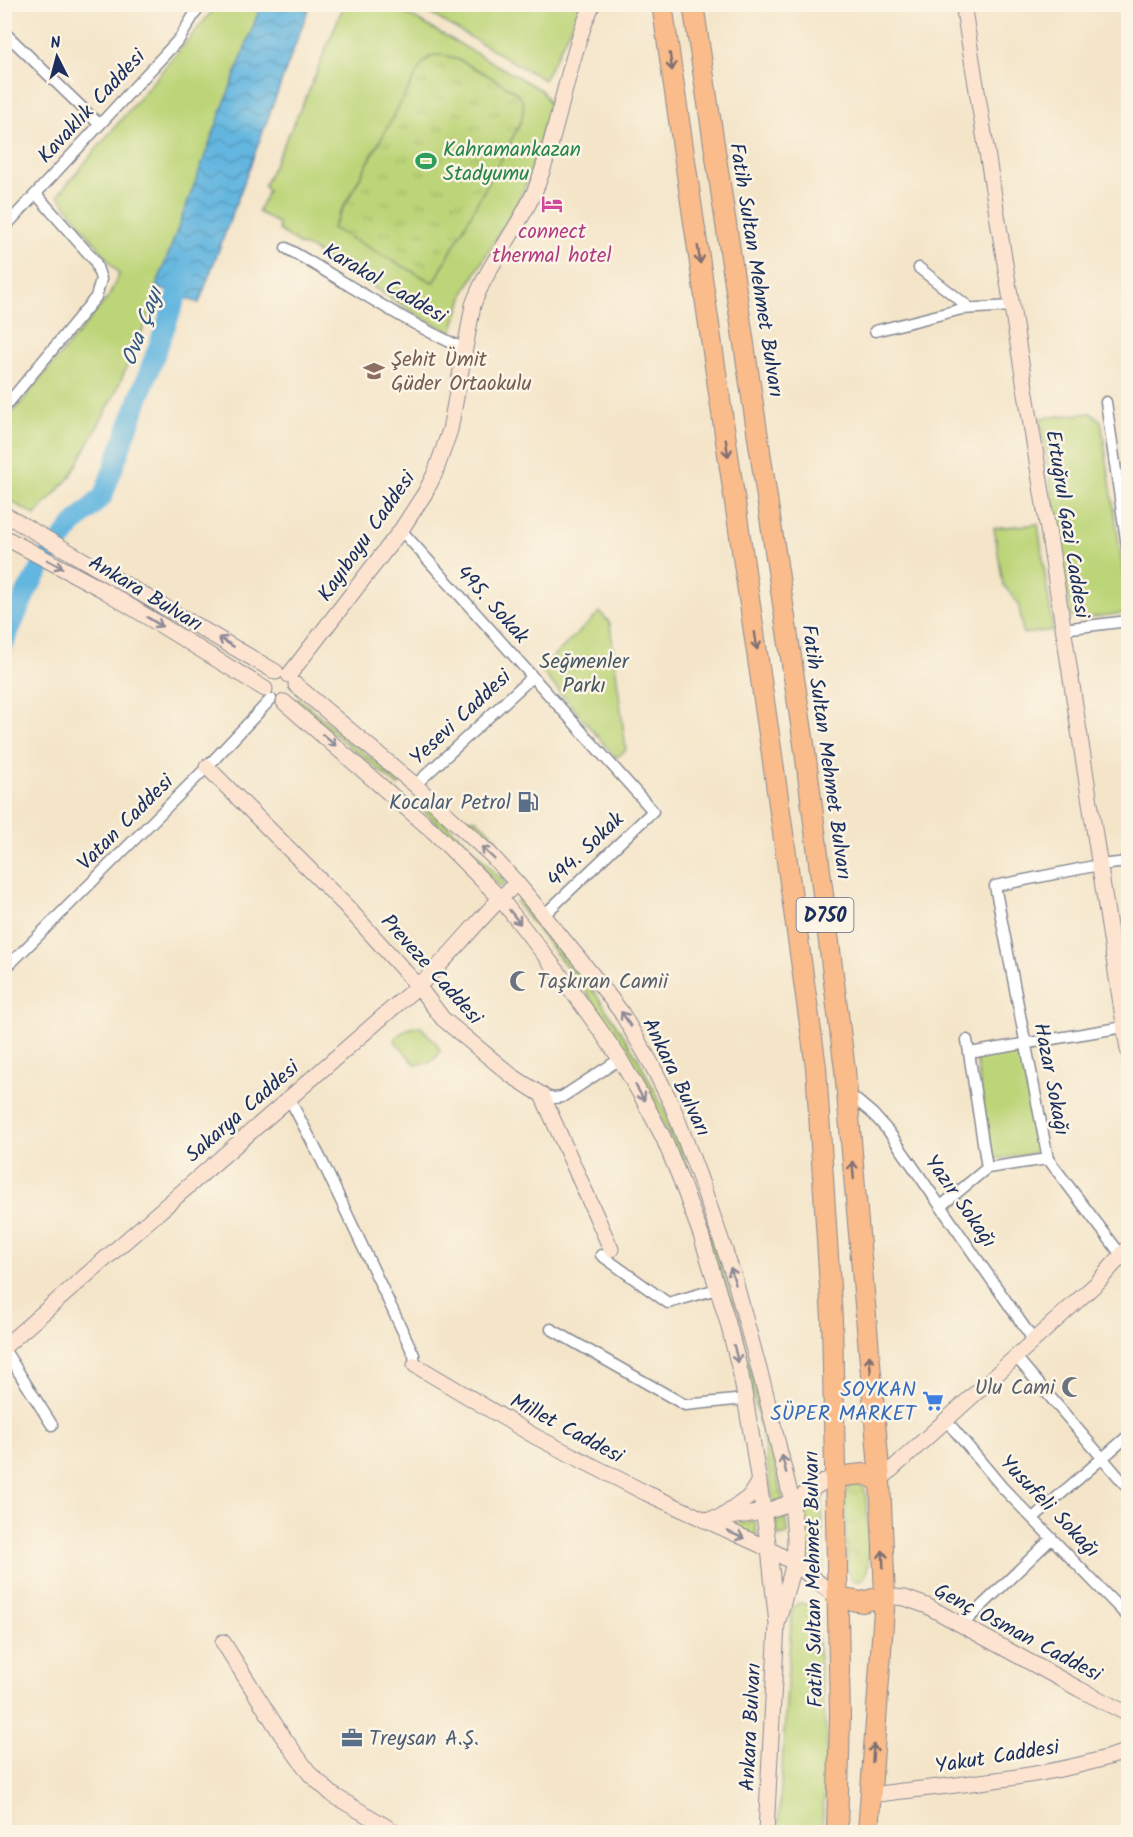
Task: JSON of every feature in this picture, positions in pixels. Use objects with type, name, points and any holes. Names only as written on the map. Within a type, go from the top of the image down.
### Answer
[{"type":"highway","name":"Fatih Sultan Mehmet Bulvarı","points":[[662,4],[816,1067],[832,1319],[840,1716],[837,1833]]},
{"type":"highway","name":"Fatih Sultan Mehmet Bulvarı","points":[[693,4],[805,751],[846,1091],[880,1480],[885,1596],[868,1833]]},
{"type":"highway","points":[[835,1477],[863,1474],[880,1480]]},
{"type":"highway","points":[[838,1598],[862,1602],[885,1596]]},
{"type":"street","name":"Kavaklık Caddesi","points":[[4,228],[180,38],[198,8],[198,4]]},
{"type":"street","name":"Kayıboyu Caddesi","points":[[287,677],[401,530],[425,493],[450,430],[470,320],[479,288],[536,189],[577,47],[593,4]]},
{"type":"street","name":"Ertuğrul Gazi Caddesi","points":[[963,4],[1128,1050]]},
{"type":"street","points":[[4,32],[99,124]]},
{"type":"street","points":[[4,408],[96,297],[101,279],[95,261],[36,194]]},
{"type":"street","name":"Karakol Caddesi","points":[[286,248],[440,338],[465,349]]},
{"type":"street","points":[[919,268],[970,308]]},
{"type":"street","points":[[874,332],[962,309],[1012,306]]},
{"type":"street","points":[[1106,402],[1128,553]]},
{"type":"street","name":"Ankara Bulvarı","points":[[11,517],[287,677],[415,785],[485,849],[518,883],[572,947],[621,1012],[652,1065],[672,1106],[703,1186],[734,1277],[769,1405],[792,1502],[795,1538],[794,1563],[777,1624]]},
{"type":"street","name":"495. Sokak","points":[[401,530],[653,811]]},
{"type":"street","name":"Ankara Bulvarı","points":[[5,537],[105,591],[274,697],[398,800],[466,862],[500,898],[558,972],[620,1059],[667,1147],[701,1235],[741,1375],[764,1512],[777,1624],[766,1833]]},
{"type":"street","points":[[1063,629],[1128,621]]},
{"type":"street","points":[[287,677],[294,694],[274,697],[267,680],[287,677]]},
{"type":"street","name":"Yesevi Caddesi","points":[[415,785],[532,678]]},
{"type":"street","name":"Vatan Caddesi","points":[[4,970],[274,697]]},
{"type":"street","name":"Preveze Caddesi","points":[[207,767],[346,906],[418,986],[443,1019],[512,1076],[542,1095]]},
{"type":"street","points":[[398,800],[415,785]]},
{"type":"street","name":"494. Sokak","points":[[544,915],[653,811]]},
{"type":"street","points":[[1099,865],[1128,862]]},
{"type":"street","name":"Hazar Sokağı","points":[[1099,865],[995,886],[1048,1159],[1125,1252]]},
{"type":"street","name":"Sakarya Caddesi","points":[[4,1348],[433,973],[500,898],[518,883]]},
{"type":"street","points":[[969,1053],[1124,1027]]},
{"type":"street","points":[[967,1040],[987,1168]]},
{"type":"street","points":[[542,1095],[562,1097],[620,1059]]},
{"type":"street","name":"Yazır Sokağı","points":[[846,1091],[873,1114],[889,1132],[1034,1341]]},
{"type":"street","points":[[542,1095],[606,1252],[668,1303],[717,1289]]},
{"type":"street","points":[[289,1098],[327,1171],[414,1355],[416,1365]]},
{"type":"street","points":[[941,1206],[987,1168],[1048,1159]]},
{"type":"street","points":[[880,1480],[1097,1283],[1125,1252]]},
{"type":"street","points":[[551,1329],[685,1405],[745,1399]]},
{"type":"street","points":[[4,1348],[52,1425]]},
{"type":"street","points":[[1016,1357],[1128,1488]]},
{"type":"street","name":"Millet Caddesi","points":[[416,1365],[536,1437],[703,1520],[768,1549]]},
{"type":"street","name":"Yusufeli Sokağı","points":[[946,1420],[1002,1486],[1128,1617]]},
{"type":"street","points":[[1033,1518],[1128,1436]]},
{"type":"street","points":[[703,1520],[764,1512],[792,1502],[820,1482],[835,1477]]},
{"type":"street","points":[[721,1517],[749,1497],[759,1481]]},
{"type":"street","points":[[962,1625],[1052,1538]]},
{"type":"street","points":[[768,1549],[794,1563],[838,1598]]},
{"type":"street","name":"Genç Osman Caddesi","points":[[885,1596],[905,1598],[927,1606],[1128,1714]]},
{"type":"street","points":[[223,1642],[281,1734],[310,1774],[333,1795],[395,1833]]},
{"type":"street","name":"Yakut Caddesi","points":[[870,1795],[1037,1773],[1111,1757],[1128,1751]]},
{"type":"green space","points":[[212,5],[261,5],[166,276],[114,396],[71,476],[35,515],[5,498],[5,422],[109,296],[119,274],[58,195],[214,9]]},
{"type":"green space","points":[[344,5],[391,5],[541,90],[547,99],[549,106],[530,174],[521,196],[465,291],[452,332],[428,321],[310,248],[300,245],[279,230],[278,223],[258,212],[268,191],[264,186],[307,95]],"holes":[[[431,56],[451,57],[500,82],[521,98],[524,108],[519,126],[434,283],[332,228],[422,64]]]},
{"type":"green space","points":[[415,5],[582,5],[544,80]]},
{"type":"green space","points":[[437,55],[457,60],[500,82],[521,98],[524,108],[519,126],[434,283],[332,229],[422,64]]},
{"type":"green space","points":[[1091,413],[1101,421],[1128,605],[1123,613],[1081,619],[1071,617],[1040,418]]},
{"type":"green space","points":[[1038,524],[1053,630],[1023,634],[1019,605],[1003,584],[994,528]]},
{"type":"green space","name":"Seğmenler Parkı","points":[[600,612],[610,623],[626,750],[616,758],[540,669]]},
{"type":"green space","points":[[298,698],[401,783],[398,786],[295,702]]},
{"type":"green space","points":[[421,799],[506,883],[501,887],[416,803]]},
{"type":"green space","points":[[465,819],[476,819],[497,838],[498,850]]},
{"type":"green space","points":[[521,898],[600,1000],[638,1058],[669,1120],[736,1310],[783,1500],[773,1502],[764,1444],[741,1343],[677,1153],[644,1082],[625,1050],[584,989],[516,902]]},
{"type":"green space","points":[[421,1027],[440,1050],[437,1056],[424,1064],[416,1065],[394,1040],[405,1030]]},
{"type":"green space","points":[[1020,1050],[1039,1152],[991,1160],[976,1057]]},
{"type":"green space","points":[[854,1484],[864,1488],[869,1543],[867,1573],[862,1580],[855,1581],[851,1579],[847,1567],[845,1494],[849,1486]]},
{"type":"green space","points":[[822,1494],[823,1571],[806,1559],[801,1552],[799,1504]]},
{"type":"green space","points":[[785,1517],[788,1534],[778,1536],[775,1519]]},
{"type":"green space","points":[[755,1521],[757,1537],[733,1527],[733,1523]]},
{"type":"green space","points":[[798,1603],[812,1608],[817,1633],[827,1744],[822,1832],[778,1832],[792,1609]]},
{"type":"water","points":[[261,5],[310,5],[199,303],[156,287]]},
{"type":"waterway","name":"Ova Çayı","points":[[4,643],[27,591],[48,557],[73,525],[103,496],[186,271]]},
{"type":"place","name":"Kahramankazan Stadyumu","points":[[426,161]]},
{"type":"place","name":"connect thermal hotel","points":[[552,204]]},
{"type":"place","name":"Şehit Ümit Güder Ortaokulu","points":[[374,371]]},
{"type":"place","name":"Kocalar Petrol","points":[[528,802]]},
{"type":"place","name":"Taşkıran Camii","points":[[520,981]]},
{"type":"place","name":"Ulu Cami","points":[[1072,1387]]},
{"type":"place","name":"SOYKAN SÜPER MARKET","points":[[933,1401]]},
{"type":"place","name":"Treysan A.Ş.","points":[[352,1738]]}]
